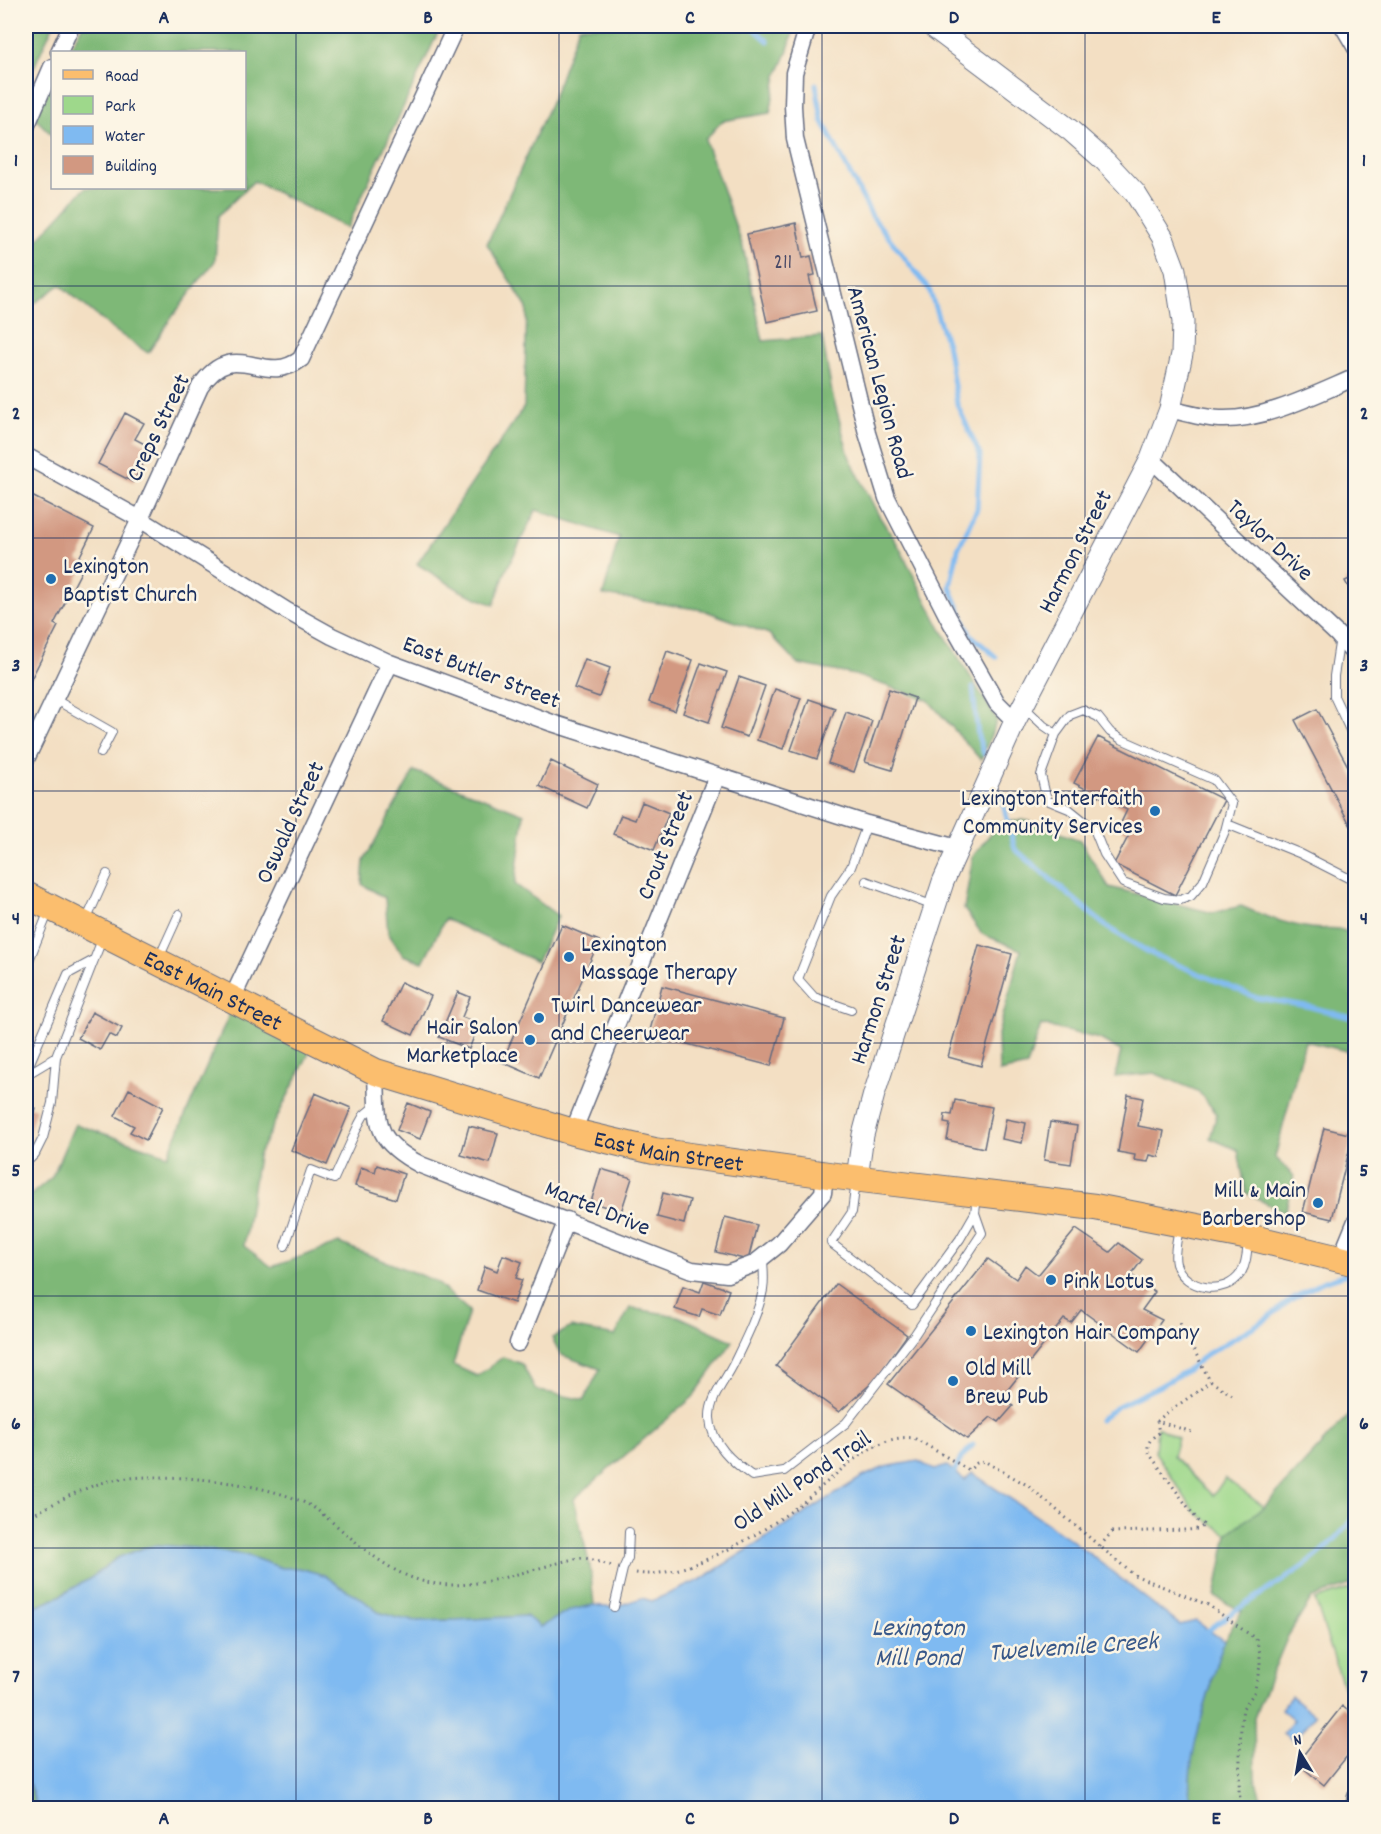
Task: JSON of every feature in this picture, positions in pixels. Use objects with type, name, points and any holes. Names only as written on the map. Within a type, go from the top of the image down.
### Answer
[{"type":"main road","name":"East Main Street","points":[[26,896],[376,1072],[573,1132],[654,1151],[857,1178],[976,1202],[1095,1207],[1180,1222],[1348,1261]]},
{"type":"street","points":[[59,51],[71,26]]},
{"type":"street","name":"Creps Street","points":[[26,759],[200,387],[217,367],[231,362],[282,369],[292,366],[301,359],[456,26]]},
{"type":"street","name":"American Legion Road","points":[[808,26],[794,73],[792,106],[795,140],[867,433],[887,498],[948,617],[997,703],[1019,714]]},
{"type":"street","name":"Harmon Street","points":[[857,1178],[863,1135],[874,1094],[934,906],[957,848],[1019,714],[1151,459],[1170,409],[1182,354],[1183,322],[1175,270],[1163,238],[1135,193],[1105,161],[1070,130],[932,26]]},
{"type":"street","points":[[1343,26],[1356,48]]},
{"type":"street","points":[[26,128],[51,69]]},
{"type":"street","points":[[1170,409],[1220,419],[1250,417],[1356,377]]},
{"type":"street","name":"East Butler Street","points":[[26,456],[140,519],[287,611],[332,636],[390,663],[552,723],[867,824],[957,848]]},
{"type":"street","name":"Taylor Drive","points":[[1151,459],[1346,639],[1356,656]]},
{"type":"street","name":"Oswald Street","points":[[231,1001],[390,663]]},
{"type":"street","name":"Crout Street","points":[[573,1132],[717,776]]},
{"type":"street","name":"Martel Drive","points":[[376,1072],[378,1124],[387,1143],[403,1156],[692,1270],[727,1274],[754,1264],[779,1244],[823,1193],[825,1174]]},
{"type":"street","points":[[518,1343],[567,1220]]},
{"type":"street","points":[[1348,1261],[1356,1221]]},
{"type":"street","points":[[1353,1809],[1356,1797]]},
{"type":"lane","points":[[1346,639],[1334,676],[1334,696],[1356,743]]},
{"type":"lane","points":[[54,699],[112,732],[101,753]]},
{"type":"lane","points":[[1083,711],[1098,717],[1110,732],[1121,739],[1214,780],[1232,804],[1227,824],[1203,882],[1191,896],[1180,900],[1164,898],[1123,882],[1104,854],[1094,829],[1069,809],[1047,800],[1041,775],[1056,734],[1070,715],[1083,711]]},
{"type":"lane","points":[[1019,714],[1056,734]]},
{"type":"lane","points":[[850,1010],[814,997],[798,979],[831,896],[851,867],[867,824]]},
{"type":"lane","points":[[1227,824],[1299,853],[1356,882]]},
{"type":"lane","points":[[26,1163],[35,1154],[43,1138],[52,1102],[57,1057],[94,960],[94,931],[107,874]]},
{"type":"lane","points":[[866,881],[934,906]]},
{"type":"lane","points":[[26,968],[50,908]]},
{"type":"lane","points":[[157,963],[179,914]]},
{"type":"lane","points":[[26,1074],[68,974],[94,960]]},
{"type":"lane","points":[[26,1074],[57,1057]]},
{"type":"lane","points":[[285,1246],[311,1170],[334,1179],[359,1124],[377,1103]]},
{"type":"lane","points":[[857,1178],[852,1212],[831,1243],[912,1305],[949,1256],[976,1202]]},
{"type":"lane","points":[[763,1257],[763,1288],[750,1328],[733,1366],[714,1397],[710,1417],[722,1450],[752,1476],[784,1471],[846,1423],[915,1334],[982,1233],[976,1202]]},
{"type":"lane","points":[[1180,1222],[1175,1260],[1184,1277],[1199,1286],[1214,1288],[1232,1283],[1246,1263],[1249,1237]]},
{"type":"lane","points":[[614,1607],[628,1558],[629,1533]]},
{"type":"path","points":[[1180,1323],[1210,1381],[1234,1396]]},
{"type":"path","points":[[1157,1421],[1171,1409],[1197,1394],[1210,1381]]},
{"type":"path","points":[[1157,1421],[1192,1432]]},
{"type":"path","points":[[1100,1546],[1112,1532],[1188,1530],[1198,1529],[1205,1525],[1198,1521],[1148,1452],[1147,1444],[1152,1437],[1160,1433],[1157,1421]]},
{"type":"path","points":[[846,1423],[861,1432],[876,1447]]},
{"type":"path","name":"Old Mill Pond Trail","points":[[26,1518],[108,1481],[168,1477],[200,1479],[292,1497],[315,1509],[400,1574],[430,1582],[462,1586],[489,1582],[584,1558],[638,1574],[653,1575],[684,1569],[755,1535],[799,1506],[838,1472],[876,1447],[889,1440],[914,1438],[969,1470],[977,1463],[984,1461],[1027,1485],[1134,1575],[1208,1605],[1256,1639],[1260,1653],[1260,1666],[1254,1693],[1243,1708],[1239,1751],[1239,1792],[1242,1809]]},
{"type":"green space","points":[[26,26],[53,26],[26,84]]},
{"type":"green space","points":[[82,26],[441,26],[347,228],[254,181],[246,189],[246,51],[69,51]]},
{"type":"green space","points":[[579,26],[795,26],[777,76],[770,113],[722,121],[705,140],[743,247],[763,341],[822,336],[832,393],[849,456],[941,629],[997,720],[981,760],[928,700],[855,675],[798,664],[769,634],[703,610],[603,595],[619,537],[536,510],[505,573],[494,605],[461,591],[417,564],[524,407],[527,308],[487,244],[554,95]]},
{"type":"green space","points":[[51,85],[51,134],[35,118]]},
{"type":"green space","points":[[84,189],[246,189],[218,216],[215,261],[148,353],[114,330],[60,285],[35,303],[26,301],[26,252]]},
{"type":"green space","points":[[414,771],[524,814],[515,884],[558,916],[537,962],[445,919],[423,962],[403,955],[388,933],[385,898],[362,884],[364,861]]},
{"type":"green space","points":[[1024,820],[1080,840],[1109,887],[1213,913],[1241,906],[1292,924],[1310,928],[1339,929],[1355,938],[1355,1053],[1305,1041],[1275,1157],[1294,1176],[1285,1213],[1246,1193],[1238,1150],[1210,1138],[1217,1114],[1198,1091],[1154,1073],[1115,1077],[1121,1051],[1100,1039],[1041,1025],[1027,1066],[999,1072],[998,1034],[1021,950],[982,934],[964,909],[973,856],[999,823]]},
{"type":"green space","points":[[231,1001],[315,1041],[258,1156],[244,1246],[272,1267],[339,1243],[435,1281],[469,1311],[453,1365],[477,1376],[503,1357],[522,1364],[536,1390],[584,1400],[600,1369],[561,1355],[552,1338],[571,1327],[615,1336],[630,1308],[678,1316],[733,1341],[693,1397],[574,1499],[590,1567],[594,1605],[571,1610],[540,1628],[526,1616],[417,1621],[378,1612],[324,1575],[299,1568],[282,1568],[245,1555],[157,1545],[117,1558],[91,1578],[60,1596],[26,1610],[26,1199],[52,1177],[75,1124],[168,1155],[229,1015]]},
{"type":"green space","points":[[1355,1408],[1355,1583],[1312,1598],[1288,1636],[1254,1717],[1255,1778],[1264,1808],[1190,1808],[1191,1762],[1214,1666],[1221,1647],[1242,1611],[1215,1597],[1227,1534],[1264,1507]]},
{"type":"green space","points":[[1157,1427],[1178,1438],[1173,1456],[1213,1496],[1225,1478],[1264,1507],[1227,1534],[1194,1511],[1155,1452]]},
{"type":"green space","points":[[1355,1587],[1355,1686],[1344,1689],[1315,1600]]},
{"type":"green space","points":[[26,1774],[35,1804],[37,1808],[26,1808]]},
{"type":"water","name":"Lexington Mill Pond","points":[[918,1461],[934,1470],[947,1466],[965,1480],[972,1473],[1069,1538],[1180,1625],[1196,1621],[1224,1641],[1211,1679],[1194,1746],[1190,1777],[1190,1808],[37,1808],[26,1774],[26,1610],[60,1596],[91,1578],[117,1558],[157,1545],[245,1555],[282,1568],[299,1568],[324,1575],[378,1612],[397,1618],[417,1621],[526,1616],[540,1627],[571,1610],[594,1605],[614,1607],[642,1598],[652,1601],[700,1580],[862,1477],[885,1467]]},
{"type":"water","points":[[1291,1696],[1315,1715],[1294,1741],[1283,1733],[1294,1720],[1281,1709]]},
{"type":"building","points":[[796,223],[803,258],[811,256],[815,275],[809,276],[817,311],[767,322],[747,234]]},
{"type":"building","points":[[125,413],[144,423],[135,439],[152,448],[133,482],[98,464]]},
{"type":"building","name":"Lexington Baptist Church","points":[[26,493],[94,528],[78,560],[85,564],[54,624],[58,626],[29,683],[26,681],[26,603],[29,596],[26,594]]},
{"type":"building","points":[[1356,576],[1356,601],[1345,581]]},
{"type":"building","points":[[667,651],[693,660],[675,711],[649,702]]},
{"type":"building","points":[[585,659],[610,668],[599,697],[574,688]]},
{"type":"building","points":[[701,663],[727,672],[709,722],[683,713]]},
{"type":"building","points":[[739,677],[765,686],[747,737],[721,728]]},
{"type":"building","points":[[775,689],[801,698],[783,749],[757,740]]},
{"type":"building","points":[[889,689],[915,698],[892,770],[865,762]]},
{"type":"building","points":[[809,699],[835,708],[817,759],[791,750]]},
{"type":"building","points":[[1317,709],[1356,781],[1356,831],[1354,832],[1295,720]]},
{"type":"building","points":[[846,712],[872,721],[854,772],[828,763]]},
{"type":"building","points":[[1098,737],[1224,800],[1175,895],[1114,864],[1130,833],[1119,827],[1127,810],[1074,783]]},
{"type":"building","points":[[551,761],[598,784],[587,808],[539,786]]},
{"type":"building","points":[[642,802],[669,813],[654,850],[613,834],[621,815],[635,820]]},
{"type":"building","points":[[562,925],[599,941],[539,1078],[502,1062]]},
{"type":"building","points":[[979,945],[1012,954],[981,1066],[948,1057]]},
{"type":"building","points":[[401,982],[431,996],[413,1035],[383,1021]]},
{"type":"building","points":[[662,986],[784,1018],[771,1066],[649,1034]]},
{"type":"building","points":[[458,992],[470,997],[462,1017],[479,1024],[469,1049],[439,1037]]},
{"type":"building","points":[[92,1012],[122,1028],[117,1038],[109,1034],[100,1050],[78,1038]]},
{"type":"building","points":[[129,1089],[163,1107],[146,1140],[130,1132],[134,1126],[115,1116]]},
{"type":"building","points":[[315,1093],[351,1108],[327,1165],[291,1150]]},
{"type":"building","points":[[1128,1095],[1143,1098],[1138,1126],[1164,1131],[1159,1157],[1150,1155],[1148,1162],[1134,1160],[1135,1155],[1118,1152]]},
{"type":"building","points":[[955,1100],[992,1107],[984,1148],[947,1140],[950,1124],[944,1123],[945,1114],[952,1115]]},
{"type":"building","points":[[408,1103],[430,1112],[420,1139],[397,1130]]},
{"type":"building","points":[[26,1106],[36,1109],[26,1141]]},
{"type":"building","points":[[1006,1119],[1026,1123],[1022,1143],[1002,1139]]},
{"type":"building","points":[[1050,1122],[1077,1126],[1071,1164],[1044,1160]]},
{"type":"building","points":[[469,1126],[498,1133],[490,1163],[461,1155]]},
{"type":"building","points":[[1324,1128],[1353,1135],[1332,1219],[1303,1212]]},
{"type":"building","points":[[377,1165],[404,1174],[396,1199],[355,1186],[361,1167],[375,1172]]},
{"type":"building","points":[[601,1169],[632,1178],[621,1212],[591,1202]]},
{"type":"building","points":[[663,1193],[690,1200],[684,1224],[657,1217]]},
{"type":"building","points":[[725,1217],[757,1225],[748,1260],[716,1252]]},
{"type":"building","points":[[1076,1229],[1110,1252],[1119,1243],[1142,1260],[1131,1275],[1155,1292],[1142,1310],[1162,1320],[1139,1352],[1081,1310],[1071,1323],[1064,1319],[1002,1397],[1013,1406],[999,1422],[991,1417],[967,1439],[888,1384],[988,1259],[1016,1279],[1025,1265],[1038,1275]]},
{"type":"building","points":[[503,1255],[522,1262],[516,1278],[522,1280],[514,1303],[477,1290],[485,1266],[497,1271]]},
{"type":"building","points":[[704,1281],[729,1290],[720,1315],[702,1309],[699,1317],[675,1309],[683,1286],[700,1292]]},
{"type":"building","points":[[836,1284],[907,1335],[875,1380],[839,1412],[776,1366]]},
{"type":"building","points":[[1342,1706],[1356,1717],[1356,1745],[1324,1785],[1297,1763]]},
{"type":"waterway","points":[[751,26],[768,41]]},
{"type":"waterway","points":[[816,84],[822,120],[872,216],[929,289],[948,348],[957,404],[980,455],[977,509],[958,549],[950,587],[970,634],[996,657]]},
{"type":"waterway","points":[[973,688],[978,736],[984,754]]},
{"type":"waterway","points":[[1000,792],[1015,849],[1108,928],[1152,954],[1257,998],[1307,1006],[1356,1019]]},
{"type":"waterway","points":[[1100,1420],[1118,1406],[1186,1371],[1207,1354],[1265,1320],[1292,1299],[1322,1282],[1353,1272]]},
{"type":"waterway","points":[[954,1472],[962,1457],[973,1445]]},
{"type":"waterway","name":"Twelvemile Creek","points":[[1203,1635],[1324,1550],[1356,1513]]},
{"type":"place","name":"Lexington Baptist Church","points":[[51,579]]},
{"type":"place","name":"Lexington Interfaith Community Services","points":[[1155,811]]},
{"type":"place","name":"Lexington Massage Therapy","points":[[569,957]]},
{"type":"place","name":"Twirl Dancewear and Cheerwear","points":[[539,1018]]},
{"type":"place","name":"Hair Salon Marketplace","points":[[530,1040]]},
{"type":"place","name":"Mill & Main Barbershop","points":[[1318,1203]]},
{"type":"place","name":"Pink Lotus","points":[[1051,1280]]},
{"type":"place","name":"Lexington Hair Company","points":[[971,1331]]},
{"type":"place","name":"Old Mill Brew Pub","points":[[953,1381]]}]
